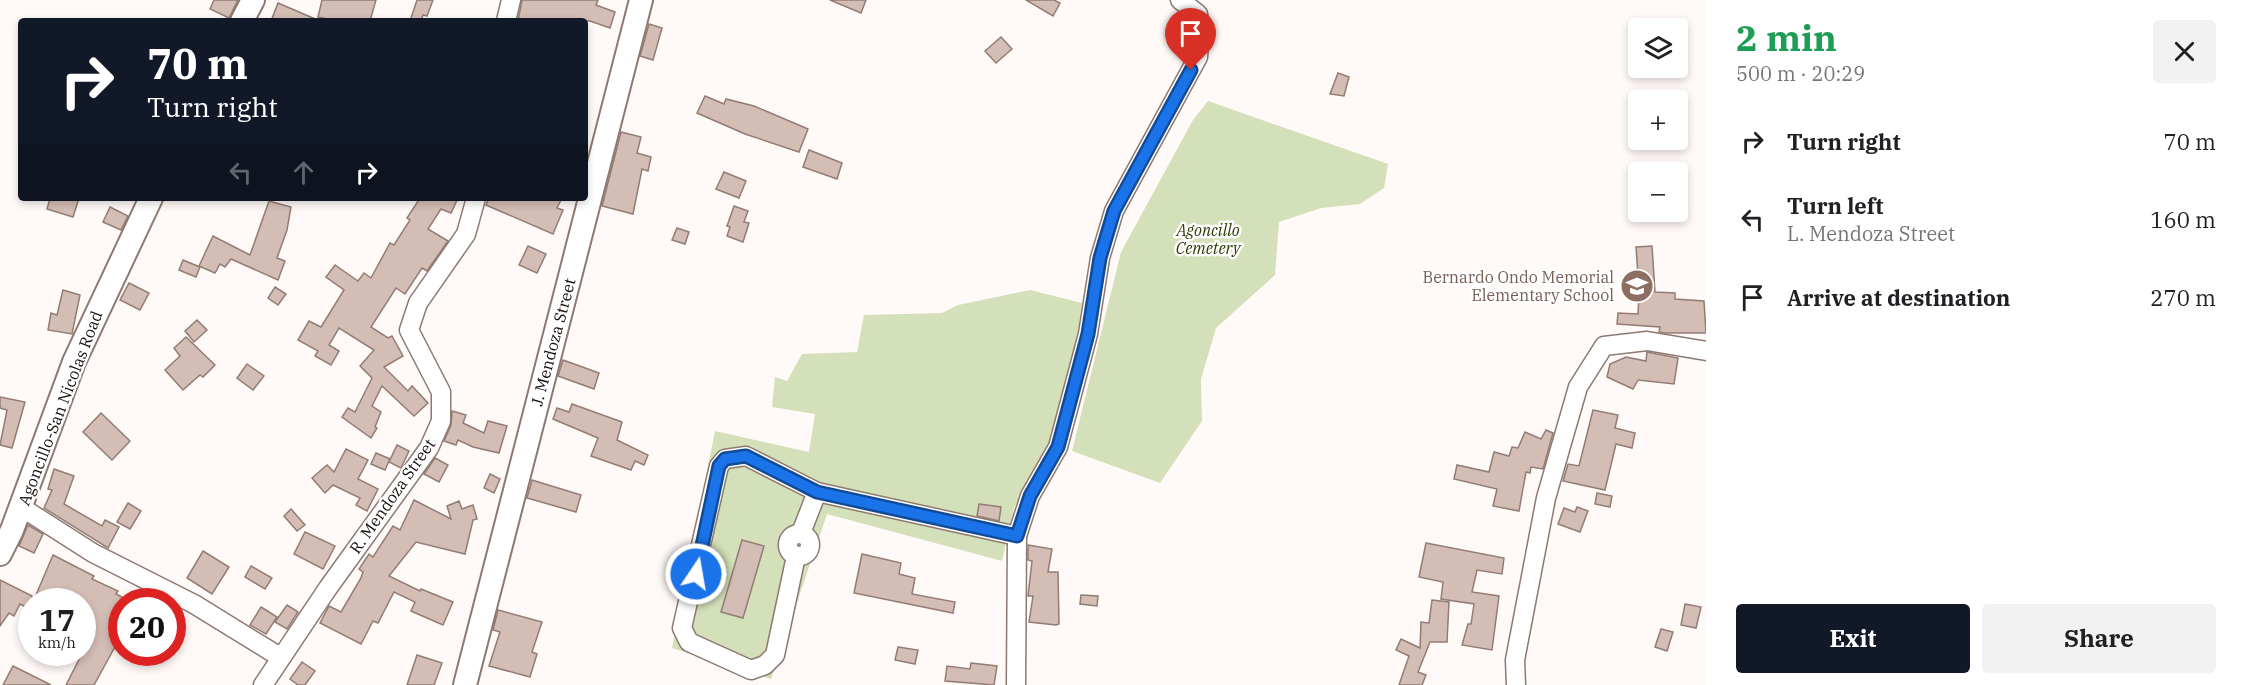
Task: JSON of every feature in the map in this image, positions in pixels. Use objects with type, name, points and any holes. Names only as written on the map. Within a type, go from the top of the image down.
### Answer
[{"type":"main road","points":[[244,18],[253,0]]},
{"type":"main road","name":"J. Mendoza Street","points":[[465,685],[641,0]]},
{"type":"main road","name":"Agoncillo-San Nicolas Road","points":[[0,554],[21,507],[74,362],[149,201]]},
{"type":"street","points":[[507,18],[511,0]]},
{"type":"street","points":[[1016,685],[1017,536],[1030,496],[1058,447],[1088,334],[1100,258],[1114,211],[1198,57],[1200,30],[1198,14],[1180,0]]},
{"type":"street","name":"R. Mendoza Street","points":[[263,685],[280,657],[429,448],[441,421],[441,392],[409,330],[418,303],[466,234],[475,201]]},
{"type":"street","points":[[1516,685],[1515,660],[1546,498],[1578,387],[1604,346],[1647,341],[1706,351]]},
{"type":"street","points":[[817,492],[801,533],[794,534],[788,539],[787,546],[790,553],[796,556],[775,655],[765,665],[751,670],[689,642],[682,627],[719,466],[725,459],[746,456],[817,492],[1017,536]]},
{"type":"street","points":[[21,507],[93,553],[194,604],[280,657]]},
{"type":"green space","name":"Agoncillo Cemetery","points":[[1208,101],[1388,164],[1384,188],[1360,204],[1321,208],[1279,222],[1275,275],[1216,328],[1201,379],[1202,421],[1160,483],[1072,451],[1121,252],[1193,120]]},
{"type":"green space","points":[[1030,290],[1082,303],[1075,352],[1048,447],[1014,508],[1002,561],[827,514],[771,679],[672,648],[715,431],[809,452],[815,414],[772,407],[775,377],[787,381],[802,354],[857,352],[864,315],[942,313],[958,305]]},
{"type":"building","points":[[214,0],[238,0],[229,18],[210,9]]},
{"type":"building","points":[[322,0],[376,0],[371,18],[318,17]]},
{"type":"building","points":[[417,0],[433,0],[427,16],[411,18]]},
{"type":"building","points":[[522,0],[598,0],[596,5],[615,12],[610,28],[588,21],[588,18],[519,18]]},
{"type":"building","points":[[830,0],[866,0],[861,13]]},
{"type":"building","points":[[1026,0],[1054,0],[1060,3],[1053,16]]},
{"type":"building","points":[[278,3],[313,18],[272,18]]},
{"type":"building","points":[[649,24],[662,28],[653,60],[640,56]]},
{"type":"building","points":[[1001,37],[1012,49],[996,63],[985,51]]},
{"type":"building","points":[[1338,73],[1349,77],[1344,96],[1330,94]]},
{"type":"building","points":[[705,96],[724,104],[726,99],[754,106],[808,129],[799,152],[745,134],[697,113]]},
{"type":"building","points":[[621,132],[641,137],[637,153],[651,157],[648,171],[642,169],[633,214],[602,206]]},
{"type":"building","points":[[809,150],[842,163],[837,179],[803,167]]},
{"type":"building","points":[[724,172],[746,181],[739,198],[716,189]]},
{"type":"building","points":[[49,201],[78,201],[73,217],[47,209]]},
{"type":"building","points":[[269,201],[291,207],[287,230],[277,258],[285,261],[278,280],[231,259],[225,267],[220,264],[215,273],[199,266],[213,236],[250,255]]},
{"type":"building","points":[[418,201],[457,201],[451,213],[441,209],[428,229],[448,241],[427,271],[422,268],[405,294],[396,288],[371,327],[388,338],[392,336],[403,356],[384,367],[408,391],[412,386],[428,403],[414,416],[382,386],[372,406],[381,412],[375,427],[377,428],[371,438],[342,417],[348,408],[355,412],[372,378],[360,366],[374,350],[339,328],[329,345],[339,351],[331,365],[315,356],[318,351],[298,340],[309,321],[321,327],[344,290],[326,277],[335,265],[358,281],[364,273],[371,278],[390,243],[394,245],[410,220],[407,218]]},
{"type":"building","points":[[488,201],[560,201],[557,208],[563,210],[553,234],[486,205]]},
{"type":"building","points":[[734,206],[748,211],[744,222],[749,223],[743,242],[727,236],[730,227],[727,226]]},
{"type":"building","points":[[110,207],[128,216],[121,230],[103,222]]},
{"type":"building","points":[[677,228],[689,232],[685,244],[672,240]]},
{"type":"building","points":[[528,246],[546,254],[537,273],[519,265]]},
{"type":"building","points":[[1652,246],[1655,292],[1675,293],[1675,299],[1704,301],[1706,333],[1665,333],[1659,332],[1660,327],[1617,324],[1618,313],[1638,314],[1639,294],[1630,294],[1630,276],[1638,276],[1636,247]]},
{"type":"building","points":[[183,260],[200,267],[196,277],[179,270]]},
{"type":"building","points":[[129,283],[149,293],[140,310],[120,300]]},
{"type":"building","points":[[275,287],[286,294],[278,305],[268,298]]},
{"type":"building","points":[[63,290],[80,295],[72,334],[48,330],[51,313],[57,315]]},
{"type":"building","points":[[197,320],[207,330],[194,342],[185,331]]},
{"type":"building","points":[[186,337],[215,365],[203,377],[200,375],[183,390],[165,370],[180,356],[174,348]]},
{"type":"building","points":[[1647,352],[1678,358],[1674,384],[1638,380],[1633,389],[1607,377],[1610,364],[1626,357],[1646,361]]},
{"type":"building","points":[[563,360],[599,373],[594,389],[558,376]]},
{"type":"building","points":[[247,364],[264,376],[253,390],[237,378]]},
{"type":"building","points":[[0,397],[25,402],[12,448],[0,445],[7,410],[0,408]]},
{"type":"building","points":[[572,404],[622,422],[617,440],[648,455],[644,465],[635,461],[631,470],[591,456],[598,438],[553,419],[557,408],[569,412]]},
{"type":"building","points":[[1593,410],[1618,415],[1615,428],[1635,433],[1632,448],[1616,444],[1605,490],[1563,481],[1568,464],[1579,466]]},
{"type":"building","points":[[452,411],[466,415],[463,423],[484,433],[488,421],[507,426],[499,453],[473,447],[458,440],[456,445],[444,441],[451,425]]},
{"type":"building","points":[[101,413],[130,441],[112,460],[83,432]]},
{"type":"building","points":[[1546,430],[1553,433],[1543,469],[1531,467],[1530,473],[1526,472],[1519,511],[1493,506],[1497,489],[1454,479],[1457,465],[1489,472],[1494,452],[1509,456],[1512,447],[1518,448],[1525,432],[1541,439]]},
{"type":"building","points":[[397,445],[409,451],[401,468],[389,462]]},
{"type":"building","points":[[346,449],[368,460],[358,479],[378,489],[367,511],[356,505],[360,498],[333,485],[325,493],[312,478],[327,465],[334,472]]},
{"type":"building","points":[[376,453],[390,459],[385,470],[371,464]]},
{"type":"building","points":[[435,458],[448,465],[439,482],[424,474]]},
{"type":"building","points":[[54,469],[74,476],[64,504],[102,526],[105,520],[119,527],[108,548],[44,508],[52,490],[48,489]]},
{"type":"building","points":[[490,474],[500,479],[494,493],[484,488]]},
{"type":"building","points":[[532,480],[581,495],[576,512],[527,498]]},
{"type":"building","points":[[1597,493],[1612,496],[1610,507],[1595,504]]},
{"type":"building","points":[[414,500],[451,519],[447,506],[459,501],[462,509],[473,505],[477,519],[473,520],[465,554],[416,542],[389,576],[420,591],[421,589],[453,602],[443,625],[411,611],[415,602],[394,592],[378,623],[373,621],[361,644],[320,623],[329,606],[341,612],[361,578],[363,572],[359,569],[369,554],[373,557],[393,526],[400,530]]},
{"type":"building","points":[[128,503],[141,511],[130,529],[117,522]]},
{"type":"building","points":[[979,504],[1001,507],[999,521],[977,516]]},
{"type":"building","points":[[1577,507],[1588,511],[1580,532],[1558,524],[1564,508],[1575,512]]},
{"type":"building","points":[[291,509],[305,525],[297,531],[284,516]]},
{"type":"building","points":[[28,525],[43,534],[34,553],[19,546]]},
{"type":"building","points":[[305,532],[335,546],[323,569],[294,554]]},
{"type":"building","points":[[742,540],[764,546],[743,618],[721,612]]},
{"type":"building","points":[[1426,543],[1504,558],[1502,574],[1477,570],[1472,592],[1499,596],[1492,650],[1462,645],[1468,624],[1471,624],[1474,604],[1441,599],[1443,582],[1419,577]]},
{"type":"building","points":[[1028,545],[1052,549],[1048,572],[1058,572],[1059,624],[1029,622],[1033,596],[1028,596],[1032,561],[1028,560]]},
{"type":"building","points":[[203,551],[229,567],[212,594],[187,578]]},
{"type":"building","points":[[862,554],[901,563],[899,574],[915,578],[912,594],[955,602],[953,613],[854,593]]},
{"type":"building","points":[[53,555],[94,576],[92,579],[112,588],[108,588],[108,660],[94,685],[66,685],[76,666],[96,666],[96,588],[39,588]]},
{"type":"building","points":[[251,566],[272,578],[265,589],[245,577]]},
{"type":"building","points":[[0,580],[18,589],[18,608],[14,616],[9,613],[0,626]]},
{"type":"building","points":[[1081,595],[1098,596],[1097,606],[1080,604]]},
{"type":"building","points":[[1432,600],[1449,602],[1447,642],[1430,642],[1418,672],[1426,675],[1422,685],[1399,685],[1409,656],[1396,650],[1401,639],[1420,648],[1421,622],[1429,623]]},
{"type":"building","points":[[1685,604],[1701,607],[1696,628],[1681,625]]},
{"type":"building","points":[[287,605],[298,612],[287,629],[275,622]]},
{"type":"building","points":[[261,607],[277,617],[266,634],[250,625]]},
{"type":"building","points":[[498,610],[542,622],[532,652],[537,654],[530,677],[489,666],[500,632],[493,630]]},
{"type":"building","points":[[1661,629],[1673,632],[1667,651],[1655,647]]},
{"type":"building","points":[[898,647],[918,650],[915,664],[895,660]]},
{"type":"building","points":[[417,655],[442,663],[434,685],[407,685]]},
{"type":"building","points":[[302,662],[315,671],[305,685],[298,685],[290,679]]},
{"type":"building","points":[[971,663],[997,666],[994,685],[945,681],[947,666],[970,669]]},
{"type":"building","points":[[13,666],[51,685],[3,685]]},
{"type":"place","name":"Bernardo Ondo Memorial Elementary School","points":[[1637,286]]},
{"type":"route","points":[[696,574],[719,466],[725,459],[732,457],[746,456],[817,492],[1017,536],[1030,496],[1058,447],[1088,334],[1100,258],[1114,211],[1191,70]]}]
